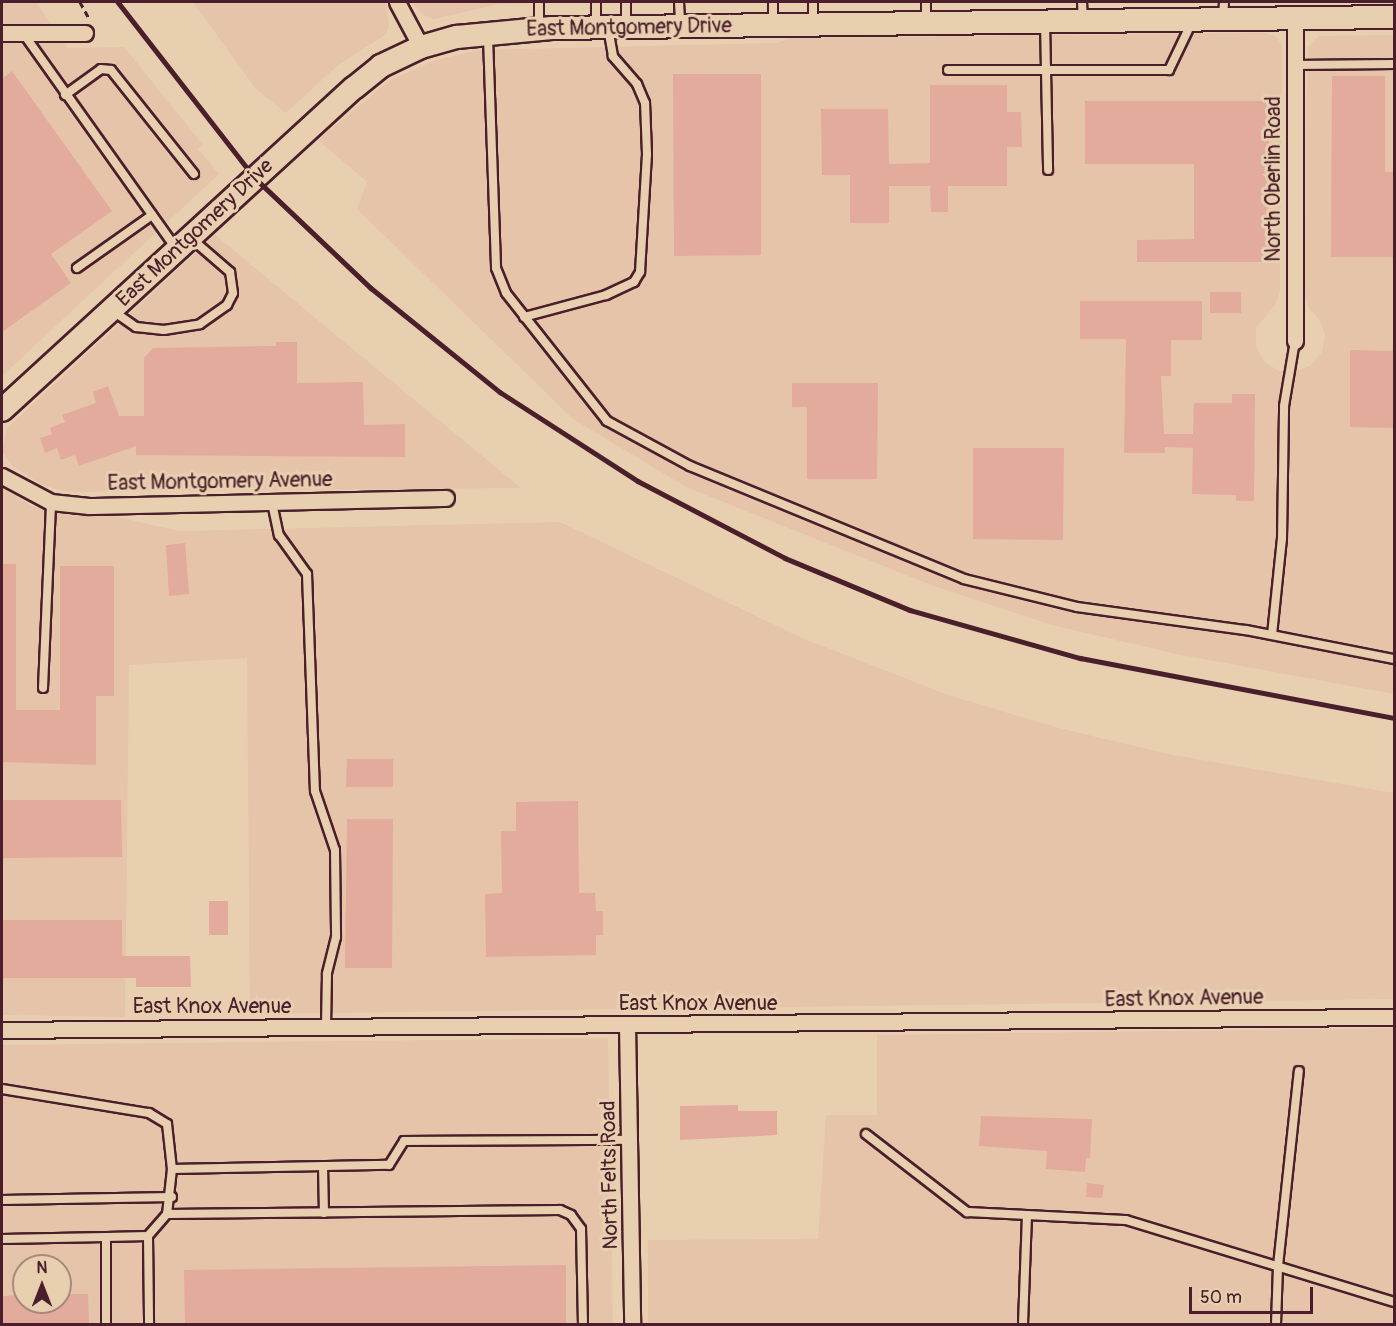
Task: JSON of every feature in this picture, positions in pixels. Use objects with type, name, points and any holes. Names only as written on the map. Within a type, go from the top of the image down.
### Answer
[{"type":"main road","name":"East Montgomery Drive","points":[[2,410],[354,88],[381,66],[421,47],[488,33],[539,28],[813,24],[926,12],[1045,21],[1083,11],[1194,19],[1224,10],[1295,18],[1395,17]]},
{"type":"street","points":[[397,2],[421,47]]},
{"type":"street","name":"North Oberlin Road","points":[[1294,341],[1295,18]]},
{"type":"street","points":[[2,33],[85,33]]},
{"type":"street","name":"East Montgomery Avenue","points":[[2,476],[51,502],[126,507],[446,498]]},
{"type":"street","name":"East Knox Avenue","points":[[2,1030],[1395,1017]]},
{"type":"street","name":"North Felts Road","points":[[627,1025],[632,1324]]},
{"type":"lane","points":[[539,2],[539,28]]},
{"type":"lane","points":[[524,317],[606,295],[634,282],[640,272],[647,154],[645,103],[637,84],[613,56],[610,27],[596,2]]},
{"type":"lane","points":[[610,27],[626,2]]},
{"type":"lane","points":[[680,2],[680,26]]},
{"type":"lane","points":[[773,2],[773,25]]},
{"type":"lane","points":[[813,2],[813,24]]},
{"type":"lane","points":[[948,69],[1169,70],[1194,19]]},
{"type":"lane","points":[[1045,21],[1048,170]]},
{"type":"lane","points":[[23,33],[152,215],[184,244],[230,272],[233,293],[227,305],[200,324],[164,330],[136,327],[111,310]]},
{"type":"lane","points":[[488,33],[493,255],[506,293],[607,421],[690,466],[964,579],[1077,607],[1272,635],[1395,659]]},
{"type":"lane","points":[[1295,64],[1395,64]]},
{"type":"lane","points":[[65,95],[101,69],[111,70],[194,174]]},
{"type":"lane","points":[[77,268],[152,215]]},
{"type":"lane","points":[[1272,635],[1282,539],[1284,406],[1294,341]]},
{"type":"lane","points":[[43,688],[51,502]]},
{"type":"lane","points":[[272,503],[279,536],[307,574],[315,791],[335,850],[336,938],[327,974],[326,1028]]},
{"type":"lane","points":[[1276,1324],[1278,1266],[1299,1071]]},
{"type":"lane","points":[[2,1089],[161,1118],[171,1134],[172,1197],[167,1214],[148,1236],[149,1324]]},
{"type":"lane","points":[[866,1134],[967,1212],[1126,1220],[1395,1302]]},
{"type":"lane","points":[[172,1169],[389,1165],[404,1142],[630,1140]]},
{"type":"lane","points":[[322,1166],[324,1213]]},
{"type":"lane","points":[[2,1200],[172,1197]]},
{"type":"lane","points":[[167,1214],[560,1210],[571,1215],[581,1229],[583,1324]]},
{"type":"lane","points":[[1023,1324],[1027,1215]]},
{"type":"lane","points":[[2,1239],[148,1236]]},
{"type":"lane","points":[[106,1237],[106,1324]]},
{"type":"shaded area","points":[[2,2],[36,2],[68,48],[124,47],[203,145],[198,149],[219,174],[2,376]]},
{"type":"shaded area","points":[[193,2],[386,2],[389,27],[385,35],[337,66],[286,113],[256,89]]},
{"type":"shaded area","points":[[411,2],[613,2],[499,4],[434,19],[423,15]]},
{"type":"shaded area","points":[[1263,33],[1275,36],[1282,45],[1280,291],[1275,305],[1256,328],[1256,346],[1264,362],[1279,371],[1293,372],[1310,366],[1322,352],[1325,335],[1320,320],[1308,307],[1305,292],[1307,48],[1319,36],[1394,35],[1394,694],[1176,654],[1052,625],[931,585],[686,487],[573,419],[357,209],[367,182],[318,140],[390,80],[436,60],[479,50],[777,43],[790,38]]},
{"type":"shaded area","points":[[215,235],[521,488],[68,492],[42,485],[10,464],[2,450],[7,428]]},
{"type":"shaded area","points":[[2,489],[36,508],[67,515],[112,516],[180,531],[560,522],[802,638],[948,695],[1062,729],[1173,755],[1394,793],[1394,999],[250,1014],[247,658],[129,665],[125,1017],[2,1015]]},
{"type":"shaded area","points":[[1394,1028],[1394,1324],[648,1324],[648,1240],[818,1239],[826,1115],[877,1115],[877,1035]]},
{"type":"shaded area","points":[[608,1038],[613,1324],[2,1324],[2,1045]]},
{"type":"building","points":[[12,71],[112,211],[51,254],[71,283],[2,332],[2,79]]},
{"type":"building","points":[[673,74],[761,74],[761,255],[674,256]]},
{"type":"building","points":[[1332,76],[1385,76],[1385,172],[1395,172],[1395,257],[1331,257]]},
{"type":"building","points":[[930,85],[1007,85],[1007,112],[1021,112],[1022,147],[1007,147],[1007,186],[948,186],[948,212],[931,212],[930,186],[889,186],[889,223],[850,223],[850,175],[822,175],[821,109],[888,109],[889,164],[930,163]]},
{"type":"building","points":[[1085,101],[1269,101],[1269,262],[1137,262],[1137,240],[1194,239],[1194,164],[1085,164]]},
{"type":"building","points":[[1210,292],[1241,292],[1241,313],[1210,313]]},
{"type":"building","points":[[1080,301],[1202,301],[1202,340],[1171,340],[1171,376],[1161,376],[1164,434],[1193,434],[1194,403],[1232,403],[1232,394],[1255,394],[1254,501],[1236,501],[1236,495],[1192,494],[1193,448],[1165,447],[1165,453],[1124,453],[1126,339],[1080,339]]},
{"type":"building","points":[[276,342],[297,342],[297,383],[363,382],[364,425],[405,424],[405,457],[136,455],[136,446],[79,466],[75,455],[61,460],[57,448],[45,453],[40,438],[52,434],[50,428],[65,422],[62,415],[96,403],[93,392],[108,386],[119,416],[144,416],[144,358],[153,348],[276,346]]},
{"type":"building","points":[[1350,350],[1395,351],[1395,428],[1350,427]]},
{"type":"building","points":[[792,383],[878,383],[877,479],[807,479],[807,407],[792,407]]},
{"type":"building","points":[[973,448],[1064,448],[1063,540],[973,539]]},
{"type":"building","points":[[185,543],[189,594],[169,596],[166,545]]},
{"type":"building","points":[[2,564],[16,564],[16,710],[60,710],[60,566],[114,566],[114,696],[96,696],[96,765],[2,762]]},
{"type":"building","points":[[347,759],[393,759],[393,787],[346,787]]},
{"type":"building","points":[[2,800],[121,800],[122,857],[2,858]]},
{"type":"building","points":[[578,801],[579,893],[595,893],[596,911],[603,911],[603,935],[596,935],[596,955],[486,957],[485,894],[502,893],[501,831],[516,831],[516,802]]},
{"type":"building","points":[[347,819],[393,819],[392,968],[345,968]]},
{"type":"building","points":[[209,901],[228,901],[228,935],[209,935]]},
{"type":"building","points":[[2,920],[122,920],[122,956],[190,956],[191,987],[136,987],[136,978],[2,978]]},
{"type":"building","points":[[738,1105],[738,1111],[777,1111],[777,1135],[680,1140],[680,1106]]},
{"type":"building","points":[[981,1116],[1092,1119],[1090,1158],[1086,1158],[1085,1172],[1046,1169],[1047,1151],[979,1146]]},
{"type":"building","points":[[1087,1183],[1104,1185],[1102,1198],[1086,1197]]},
{"type":"building","points":[[566,1265],[566,1324],[185,1324],[184,1270]]},
{"type":"building","points":[[72,1294],[88,1294],[89,1324],[2,1324],[2,1296],[12,1296],[12,1314],[72,1314]]},
{"type":"railway","points":[[118,2],[255,178],[371,288],[500,392],[638,481],[785,558],[910,610],[1080,658],[1394,718]]}]
